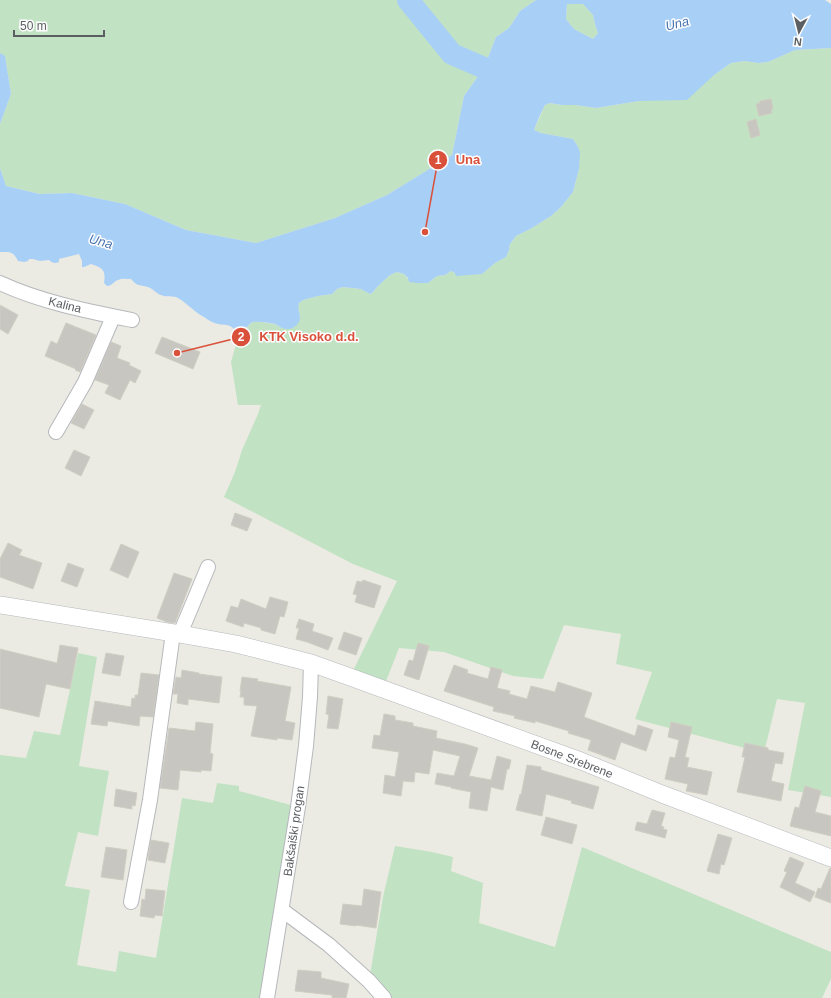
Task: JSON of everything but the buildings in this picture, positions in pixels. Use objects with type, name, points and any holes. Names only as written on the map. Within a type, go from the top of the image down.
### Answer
[{"type":"street","name":"Kalina","points":[[0,283],[17,291],[50,302],[132,320]]},
{"type":"street","points":[[56,432],[85,382],[113,316]]},
{"type":"street","points":[[130,902],[150,800],[177,634],[208,567]]},
{"type":"street","name":"Bosne Srebrene","points":[[0,605],[236,644],[311,663],[581,761],[662,794],[831,858]]},
{"type":"street","name":"Bakšaiški progan","points":[[267,998],[298,807],[306,746],[311,663]]},
{"type":"street","points":[[282,910],[329,945],[369,981],[384,998]]},
{"type":"green space","points":[[0,0],[536,0],[520,11],[509,28],[496,37],[484,68],[464,96],[452,155],[387,195],[335,218],[256,243],[186,230],[125,204],[72,193],[40,194],[6,186],[0,168],[0,124],[11,94],[5,57],[0,53]]},
{"type":"green space","points":[[567,4],[583,4],[593,15],[598,33],[593,39],[574,29],[566,19]]},
{"type":"green space","points":[[831,48],[831,797],[788,790],[805,703],[777,699],[764,753],[635,719],[652,672],[616,664],[621,634],[564,625],[543,679],[513,676],[444,652],[399,648],[383,689],[350,677],[397,581],[353,564],[224,497],[261,405],[238,405],[231,362],[239,334],[255,321],[274,324],[280,327],[300,318],[298,307],[299,303],[303,300],[332,294],[337,289],[343,287],[361,289],[370,294],[390,275],[397,272],[404,274],[408,279],[428,283],[437,276],[445,275],[451,271],[455,273],[482,274],[495,263],[506,257],[510,244],[516,236],[551,216],[561,207],[573,192],[579,169],[577,145],[573,139],[541,133],[534,130],[545,105],[550,103],[596,108],[639,101],[714,75],[731,63],[745,61],[758,63],[768,62],[795,50]]},
{"type":"green space","points":[[78,653],[97,657],[79,766],[109,771],[98,836],[78,832],[65,886],[90,890],[77,965],[116,972],[119,951],[156,958],[182,798],[213,803],[217,783],[239,786],[239,791],[298,807],[267,998],[0,998],[0,755],[26,758],[34,731],[60,735]]},
{"type":"green space","points":[[395,846],[453,857],[451,871],[483,883],[479,923],[555,947],[582,847],[831,952],[831,979],[822,998],[384,998],[369,981],[383,897]]},
{"type":"water","points":[[536,0],[825,0],[831,4],[831,48],[795,50],[768,62],[758,63],[745,61],[731,63],[714,75],[687,100],[639,101],[596,108],[550,103],[545,105],[534,130],[541,133],[573,139],[580,152],[579,169],[573,192],[561,207],[551,216],[516,236],[510,244],[506,257],[495,263],[482,274],[456,276],[455,273],[451,271],[445,275],[437,276],[428,283],[417,283],[409,282],[408,278],[404,274],[397,272],[390,275],[370,294],[361,289],[343,287],[337,289],[332,294],[303,300],[298,305],[300,320],[291,329],[275,324],[253,322],[239,334],[230,326],[216,324],[209,320],[176,297],[162,296],[150,288],[136,284],[131,279],[120,279],[107,286],[104,283],[103,270],[91,264],[82,267],[82,261],[79,254],[59,259],[59,262],[55,263],[49,260],[40,261],[33,259],[29,259],[28,261],[24,262],[18,261],[11,253],[0,252],[0,168],[6,186],[40,194],[72,193],[125,204],[186,230],[256,243],[335,218],[387,195],[452,155],[464,96],[484,68],[496,37],[509,28],[520,11]],"holes":[[[567,4],[583,4],[593,15],[598,33],[593,39],[574,29],[566,19]]]},
{"type":"water","points":[[0,53],[5,56],[11,94],[0,124]]},
{"type":"waterway","name":"Una","points":[[408,0],[452,54],[512,80]]},
{"type":"place","name":"Una","points":[[425,232]]},
{"type":"place","name":"KTK Visoko d.d.","points":[[177,353]]}]
